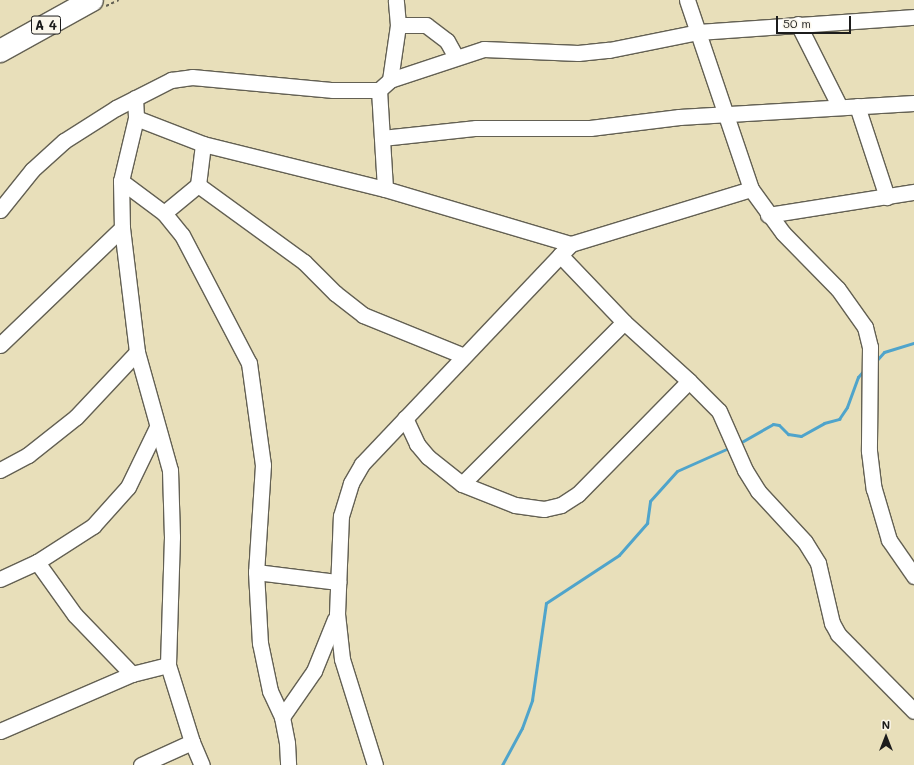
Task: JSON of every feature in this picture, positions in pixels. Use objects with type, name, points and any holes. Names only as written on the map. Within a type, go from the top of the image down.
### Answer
[{"type":"highway","name":"A 4","points":[[0,37],[69,0]]},
{"type":"highway","name":"A 4","points":[[0,51],[92,0]]},
{"type":"street","points":[[385,189],[382,138],[385,85],[398,25],[396,0]]},
{"type":"street","points":[[687,0],[751,189],[768,215],[838,289],[865,327],[870,347],[869,450],[874,489],[889,540],[914,576]]},
{"type":"street","points":[[0,210],[46,155],[96,120],[171,80],[192,77],[333,90],[385,85],[456,57],[484,49],[559,54],[608,50],[698,32],[914,17]]},
{"type":"street","points":[[798,24],[840,107]]},
{"type":"street","points":[[398,25],[426,25],[442,36],[456,57]]},
{"type":"street","points":[[135,98],[136,118],[121,181],[122,228],[137,352],[170,470],[172,537],[168,665],[192,742],[202,765]]},
{"type":"street","points":[[382,138],[476,128],[590,128],[665,118],[914,103]]},
{"type":"street","points":[[857,106],[887,197]]},
{"type":"street","points":[[136,118],[203,144],[385,189],[571,244]]},
{"type":"street","points":[[164,213],[198,185],[203,144]]},
{"type":"street","points":[[121,181],[164,213],[193,252],[249,364],[263,465],[256,572],[260,643],[270,691],[282,717],[287,743],[288,765]]},
{"type":"street","points":[[198,185],[304,262],[334,293],[363,315],[464,356]]},
{"type":"street","points":[[375,765],[342,659],[337,614],[341,516],[351,483],[362,464],[404,418],[571,244],[751,189]]},
{"type":"street","points":[[768,215],[914,192]]},
{"type":"street","points":[[0,345],[122,228]]},
{"type":"street","points":[[560,255],[624,322],[689,381],[719,411],[745,470],[758,491],[805,542],[818,563],[830,616],[838,634],[914,711]]},
{"type":"street","points":[[462,484],[624,322]]},
{"type":"street","points":[[0,470],[28,455],[76,417],[137,352]]},
{"type":"street","points":[[404,418],[417,444],[428,457],[462,484],[530,508],[544,509],[561,505],[578,494],[689,381]]},
{"type":"street","points":[[0,580],[37,562],[93,526],[118,501],[128,487],[157,427]]},
{"type":"street","points":[[37,562],[76,615],[132,674]]},
{"type":"street","points":[[256,572],[338,582]]},
{"type":"street","points":[[282,717],[314,670],[337,614]]},
{"type":"street","points":[[0,731],[132,674],[168,665]]},
{"type":"street","points":[[141,765],[192,742]]},
{"type":"waterway","points":[[876,361],[884,352],[914,343]]},
{"type":"waterway","points":[[738,444],[773,424],[779,425],[788,434],[801,436],[824,423],[839,419],[847,407],[858,377],[865,369]]},
{"type":"waterway","points":[[502,765],[522,728],[532,700],[546,603],[619,555],[647,523],[650,501],[677,471],[731,447]]}]
